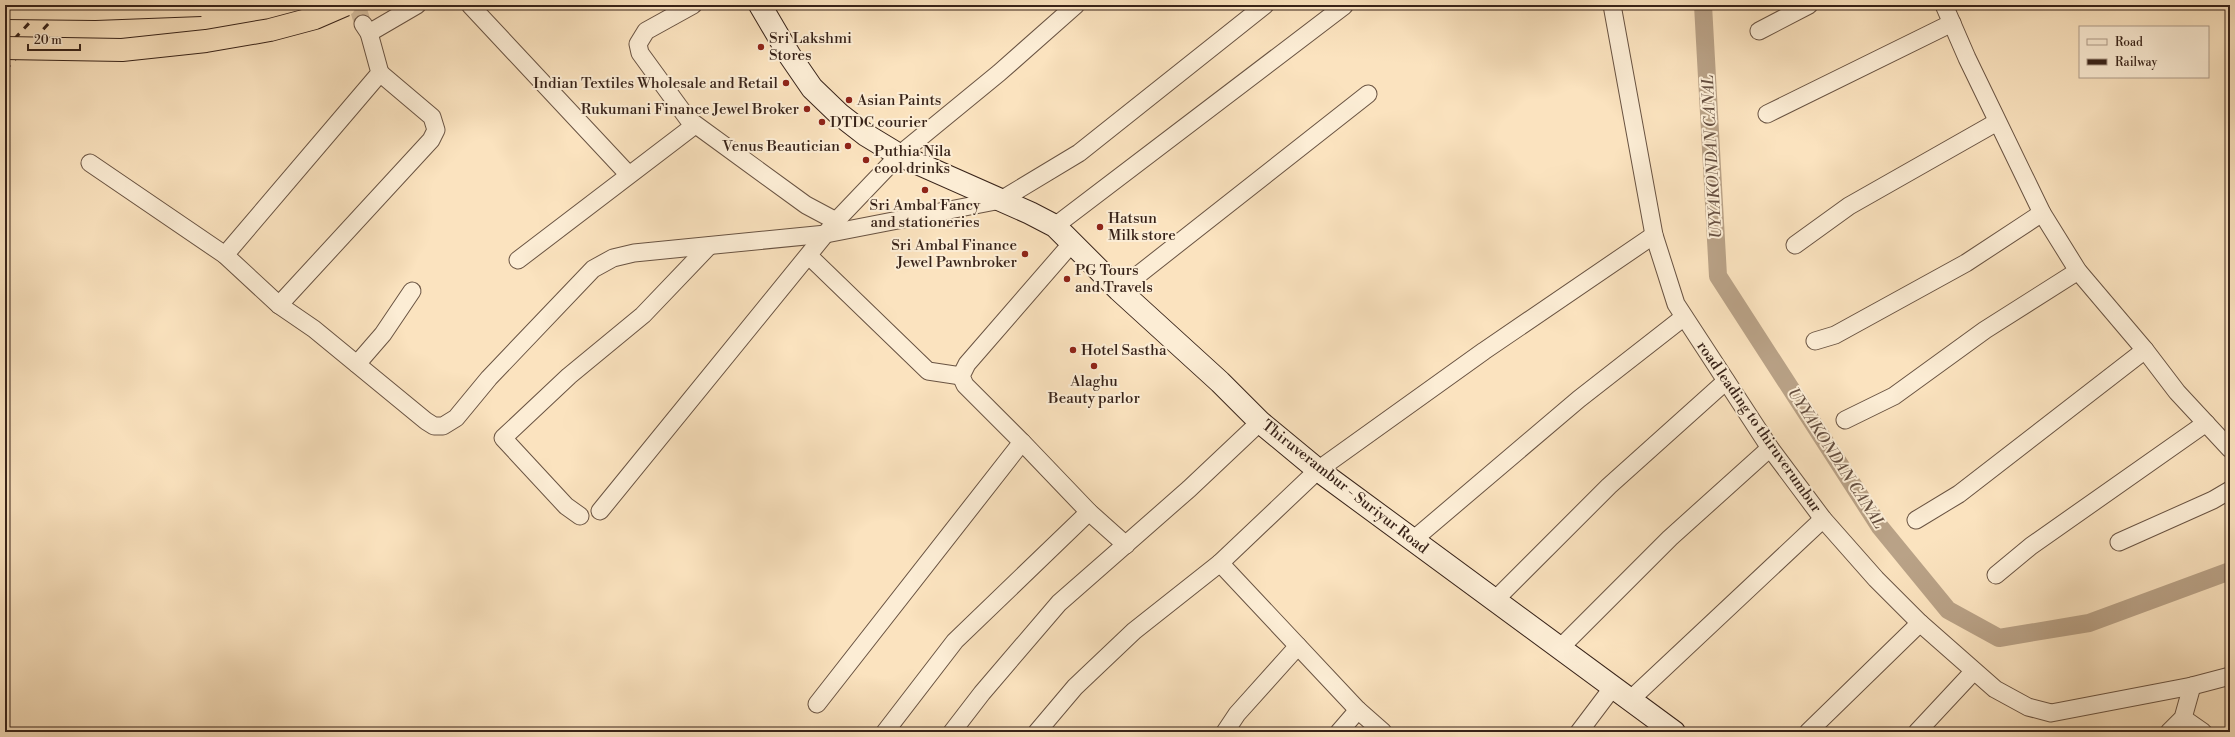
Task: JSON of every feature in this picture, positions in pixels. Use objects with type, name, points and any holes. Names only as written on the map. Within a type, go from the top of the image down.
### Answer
[{"type":"highway","points":[[5,8],[95,9],[201,5]]},
{"type":"highway","points":[[5,48],[122,50],[206,41],[270,30],[315,18],[345,5]]},
{"type":"main road","name":"Thiruverambur - Suriyur Road","points":[[760,5],[790,56],[812,88],[866,135],[899,155],[1001,200],[1055,226],[1119,290],[1220,382],[1260,422],[1318,470],[1674,732]]},
{"type":"street","points":[[279,305],[431,140],[436,130],[432,117],[380,73],[366,28],[417,5]]},
{"type":"street","points":[[470,5],[628,174]]},
{"type":"street","points":[[693,5],[646,32],[638,44],[640,53],[688,119],[806,205],[831,227]]},
{"type":"street","points":[[600,511],[809,256],[831,227],[899,155],[999,73],[1076,5]]},
{"type":"street","points":[[90,163],[225,255],[279,305],[356,364],[426,421],[434,426],[443,426],[456,418],[489,378],[593,269],[613,258],[634,253],[709,246],[1001,200],[1079,153],[1265,5]]},
{"type":"street","name":"road leading to thiruverumbur","points":[[1612,5],[1654,235],[1676,304],[1770,448],[1823,519],[1876,579],[1920,623],[1973,672],[1995,689],[2028,706],[2051,713],[2192,686],[2230,676]]},
{"type":"street","points":[[1759,31],[1809,5]]},
{"type":"street","points":[[1944,5],[1967,58],[2042,213],[2078,271],[2145,350],[2177,392],[2230,449]]},
{"type":"street","points":[[1055,226],[1344,6]]},
{"type":"street","points":[[1767,114],[1952,23]]},
{"type":"street","points":[[225,255],[380,73]]},
{"type":"street","points":[[1119,290],[1368,94]]},
{"type":"street","points":[[1795,245],[1848,206],[1998,122]]},
{"type":"street","points":[[518,260],[628,174],[695,125]]},
{"type":"street","points":[[1815,341],[1835,335],[1966,263],[2042,213]]},
{"type":"street","points":[[1037,732],[1075,687],[1134,631],[1220,563],[1318,470],[1484,351],[1654,235]]},
{"type":"street","points":[[961,376],[967,364],[1072,243]]},
{"type":"street","points":[[580,516],[566,506],[503,438],[569,376],[643,315],[709,246]]},
{"type":"street","points":[[809,256],[928,370],[961,376]]},
{"type":"street","points":[[1845,420],[1894,396],[1985,330],[2078,271]]},
{"type":"street","points":[[356,364],[383,334],[412,291]]},
{"type":"street","points":[[1413,540],[1580,399],[1684,317]]},
{"type":"street","points":[[1916,520],[1959,494],[2145,350]]},
{"type":"street","points":[[961,376],[965,384],[1089,512],[1126,545]]},
{"type":"street","points":[[1494,601],[1609,486],[1726,381]]},
{"type":"street","points":[[952,732],[982,693],[1059,603],[1190,489],[1260,422]]},
{"type":"street","points":[[1996,575],[2031,546],[2206,423]]},
{"type":"street","points":[[817,704],[1022,442]]},
{"type":"street","points":[[1560,648],[1670,538],[1770,448]]},
{"type":"street","points":[[2120,542],[2230,490]]},
{"type":"street","points":[[885,732],[955,641],[1089,512]]},
{"type":"street","points":[[1630,700],[1823,519]]},
{"type":"street","points":[[1220,563],[1358,710],[1383,732]]},
{"type":"street","points":[[1808,732],[1920,623]]},
{"type":"street","points":[[1225,732],[1237,714],[1298,646]]},
{"type":"street","points":[[1917,732],[1973,672]]},
{"type":"street","points":[[2169,732],[2183,718],[2192,686]]},
{"type":"street","points":[[1579,732],[1613,687]]},
{"type":"street","points":[[1340,732],[1358,710]]},
{"type":"street","points":[[2183,718],[2203,732]]},
{"type":"waterway","name":"UYYAKONDAN CANAL","points":[[1703,5],[1718,276],[1880,527],[1948,610],[1999,638],[2089,623],[2230,571]]},
{"type":"tunnel","points":[[357,5],[363,24]]},
{"type":"railway","points":[[5,49],[46,5]]},
{"type":"railway","points":[[5,70],[66,5]]},
{"type":"place","name":"Sri Lakshmi Stores","points":[[761,47]]},
{"type":"place","name":"Indian Textiles Wholesale and Retail","points":[[786,83]]},
{"type":"place","name":"Asian Paints","points":[[849,100]]},
{"type":"place","name":"Rukumani Finance Jewel Broker","points":[[807,109]]},
{"type":"place","name":"DTDC courier","points":[[822,122]]},
{"type":"place","name":"Venus Beautician","points":[[848,146]]},
{"type":"place","name":"Puthia Nila cool drinks","points":[[866,160]]},
{"type":"place","name":"Sri Ambal Fancy and stationeries","points":[[925,190]]},
{"type":"place","name":"Hatsun Milk store","points":[[1100,227]]},
{"type":"place","name":"Sri Ambal Finance Jewel Pawnbroker","points":[[1025,254]]},
{"type":"place","name":"PG Tours and Travels","points":[[1067,279]]},
{"type":"place","name":"Hotel Sastha","points":[[1073,350]]},
{"type":"place","name":"Alaghu Beauty parlor","points":[[1094,366]]}]
